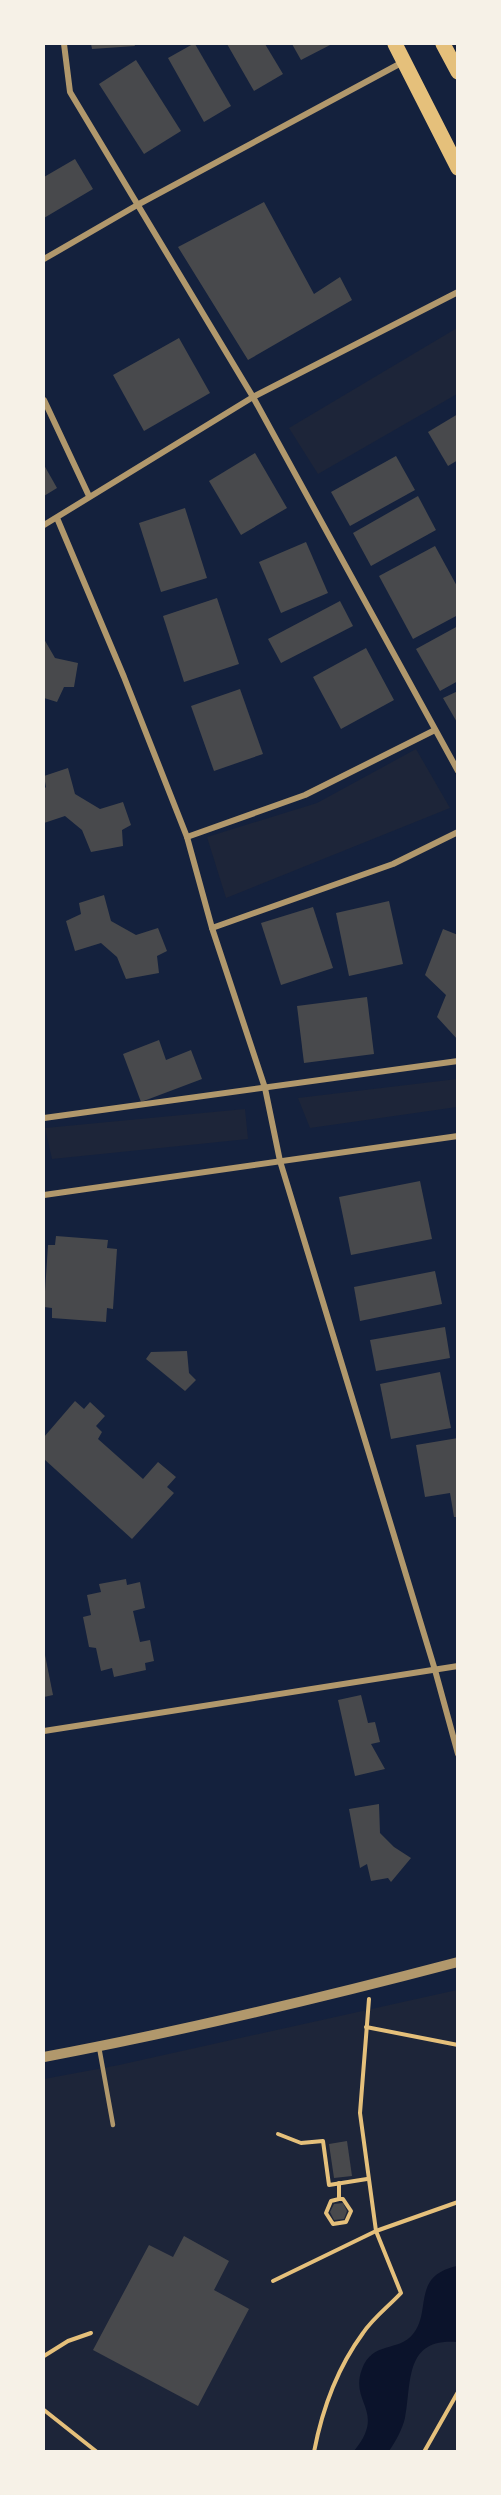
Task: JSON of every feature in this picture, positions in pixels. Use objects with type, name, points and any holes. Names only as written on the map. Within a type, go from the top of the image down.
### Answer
[{"type":"main road","points":[[395,44],[458,168]]},
{"type":"main road","points":[[443,44],[458,72]]},
{"type":"street","points":[[64,44],[70,92],[253,397],[458,771]]},
{"type":"street","points":[[44,259],[139,204],[404,61]]},
{"type":"street","points":[[44,525],[253,397],[458,292]]},
{"type":"street","points":[[44,400],[89,496]]},
{"type":"street","points":[[57,518],[124,676],[187,837],[212,928],[265,1088],[280,1161],[435,1670],[458,1754]]},
{"type":"street","points":[[187,837],[305,795],[435,730]]},
{"type":"street","points":[[212,928],[393,864],[458,832]]},
{"type":"street","points":[[44,1118],[458,1061]]},
{"type":"street","points":[[44,1194],[458,1136]]},
{"type":"street","points":[[44,1731],[458,1666]]},
{"type":"street","points":[[44,2057],[371,1984],[458,1962]]},
{"type":"lane","points":[[99,2046],[113,2125]]},
{"type":"path","points":[[314,2451],[318,2429],[333,2387],[363,2332],[401,2293],[376,2231],[360,2113],[371,1984]]},
{"type":"path","points":[[366,2027],[458,2045]]},
{"type":"path","points":[[279,2134],[301,2143],[323,2141],[328,2157],[329,2185],[368,2180]]},
{"type":"path","points":[[327,2172],[333,2171]]},
{"type":"path","points":[[339,2183],[339,2199]]},
{"type":"path","points":[[339,2199],[343,2199],[351,2211],[346,2222],[333,2224],[326,2213],[331,2201],[339,2199]]},
{"type":"path","points":[[273,2281],[376,2231],[458,2202]]},
{"type":"path","points":[[44,2356],[68,2341],[90,2333]]},
{"type":"path","points":[[424,2451],[458,2392]]},
{"type":"path","points":[[44,2410],[97,2451]]},
{"type":"shaded area","points":[[457,328],[457,394],[318,474],[289,428]]},
{"type":"shaded area","points":[[416,749],[450,808],[226,898],[207,837],[317,803]]},
{"type":"shaded area","points":[[457,1079],[457,1107],[310,1128],[298,1098]]},
{"type":"shaded area","points":[[245,1109],[248,1139],[52,1159],[45,1128]]},
{"type":"shaded area","points":[[457,1990],[457,2451],[44,2452],[44,2079],[119,2065]]},
{"type":"shaded area","points":[[457,2266],[457,2342],[440,2343],[428,2347],[419,2355],[411,2377],[404,2422],[389,2451],[354,2451],[367,2426],[368,2416],[359,2381],[366,2360],[379,2350],[401,2343],[413,2334],[418,2325],[428,2286],[433,2278]]},
{"type":"building","points":[[91,44],[134,44],[135,46],[92,49]]},
{"type":"building","points":[[193,44],[231,106],[204,122],[168,58]]},
{"type":"building","points":[[227,44],[265,44],[283,74],[254,91]]},
{"type":"building","points":[[292,44],[332,44],[301,60]]},
{"type":"building","points":[[136,60],[181,131],[144,154],[99,84]]},
{"type":"building","points":[[75,159],[93,189],[44,218],[44,177]]},
{"type":"building","points":[[264,202],[314,294],[340,277],[352,300],[248,360],[178,247]]},
{"type":"building","points":[[179,338],[210,393],[144,431],[113,375]]},
{"type":"building","points":[[458,414],[458,460],[448,466],[428,432]]},
{"type":"building","points":[[255,453],[287,508],[241,535],[209,481]]},
{"type":"building","points":[[396,456],[415,490],[350,526],[331,492]]},
{"type":"building","points":[[44,465],[57,488],[44,496]]},
{"type":"building","points":[[418,496],[436,530],[371,566],[353,533]]},
{"type":"building","points":[[185,508],[207,578],[161,592],[139,523]]},
{"type":"building","points":[[306,542],[328,593],[281,613],[259,562]]},
{"type":"building","points":[[435,546],[458,588],[458,615],[413,639],[379,576]]},
{"type":"building","points":[[217,598],[239,664],[184,682],[163,616]]},
{"type":"building","points":[[340,601],[353,626],[281,663],[268,639]]},
{"type":"building","points":[[458,626],[458,681],[440,691],[416,649]]},
{"type":"building","points":[[44,639],[55,658],[78,663],[74,687],[64,687],[57,702],[44,698]]},
{"type":"building","points":[[366,648],[394,700],[341,729],[313,677]]},
{"type":"building","points":[[240,689],[263,754],[214,771],[191,706]]},
{"type":"building","points":[[458,691],[458,724],[443,698]]},
{"type":"building","points":[[68,768],[75,794],[100,809],[123,802],[131,825],[122,830],[123,846],[91,852],[82,830],[65,816],[44,823],[44,789],[46,787],[44,776]]},
{"type":"building","points":[[104,895],[111,921],[136,935],[158,928],[167,951],[157,956],[159,973],[126,979],[117,957],[101,943],[75,951],[66,921],[81,914],[79,903]]},
{"type":"building","points":[[389,901],[403,964],[349,976],[336,913]]},
{"type":"building","points":[[313,907],[333,968],[281,985],[261,923]]},
{"type":"building","points":[[443,929],[458,935],[458,1040],[437,1017],[446,995],[425,975]]},
{"type":"building","points":[[367,997],[374,1054],[304,1063],[297,1006]]},
{"type":"building","points":[[159,1040],[166,1060],[191,1050],[202,1079],[141,1102],[123,1054]]},
{"type":"building","points":[[420,1181],[432,1239],[351,1255],[339,1197]]},
{"type":"building","points":[[56,1236],[108,1240],[107,1248],[117,1249],[113,1309],[107,1308],[106,1322],[52,1318],[52,1308],[44,1307],[48,1245],[55,1245]]},
{"type":"building","points":[[435,1271],[442,1304],[360,1321],[354,1287]]},
{"type":"building","points":[[445,1327],[450,1358],[376,1371],[370,1340]]},
{"type":"building","points":[[187,1351],[189,1373],[196,1380],[185,1391],[146,1359],[151,1352]]},
{"type":"building","points":[[440,1372],[451,1428],[391,1439],[380,1384]]},
{"type":"building","points":[[75,1401],[84,1409],[90,1402],[105,1416],[96,1426],[102,1432],[98,1439],[143,1479],[158,1462],[176,1477],[167,1487],[174,1493],[132,1539],[44,1459],[44,1437]]},
{"type":"building","points":[[458,1438],[458,1517],[454,1517],[450,1493],[425,1497],[416,1445]]},
{"type":"building","points":[[126,1579],[127,1585],[140,1582],[145,1608],[133,1611],[140,1642],[150,1640],[154,1661],[145,1663],[146,1670],[114,1677],[112,1668],[101,1671],[96,1648],[89,1647],[83,1617],[91,1615],[87,1595],[101,1592],[99,1584]]},
{"type":"building","points":[[44,1650],[53,1695],[44,1697]]},
{"type":"building","points":[[361,1695],[368,1723],[375,1722],[380,1742],[371,1744],[385,1769],[355,1776],[338,1700]]},
{"type":"building","points":[[379,1804],[380,1833],[394,1847],[411,1858],[391,1882],[388,1878],[371,1881],[367,1864],[360,1868],[349,1809]]},
{"type":"building","points":[[347,2141],[352,2176],[334,2178],[329,2144]]},
{"type":"building","points":[[343,2203],[347,2211],[344,2219],[334,2220],[330,2212],[334,2204]]},
{"type":"building","points":[[184,2236],[229,2261],[214,2290],[249,2309],[198,2406],[93,2350],[149,2245],[173,2257]]}]
